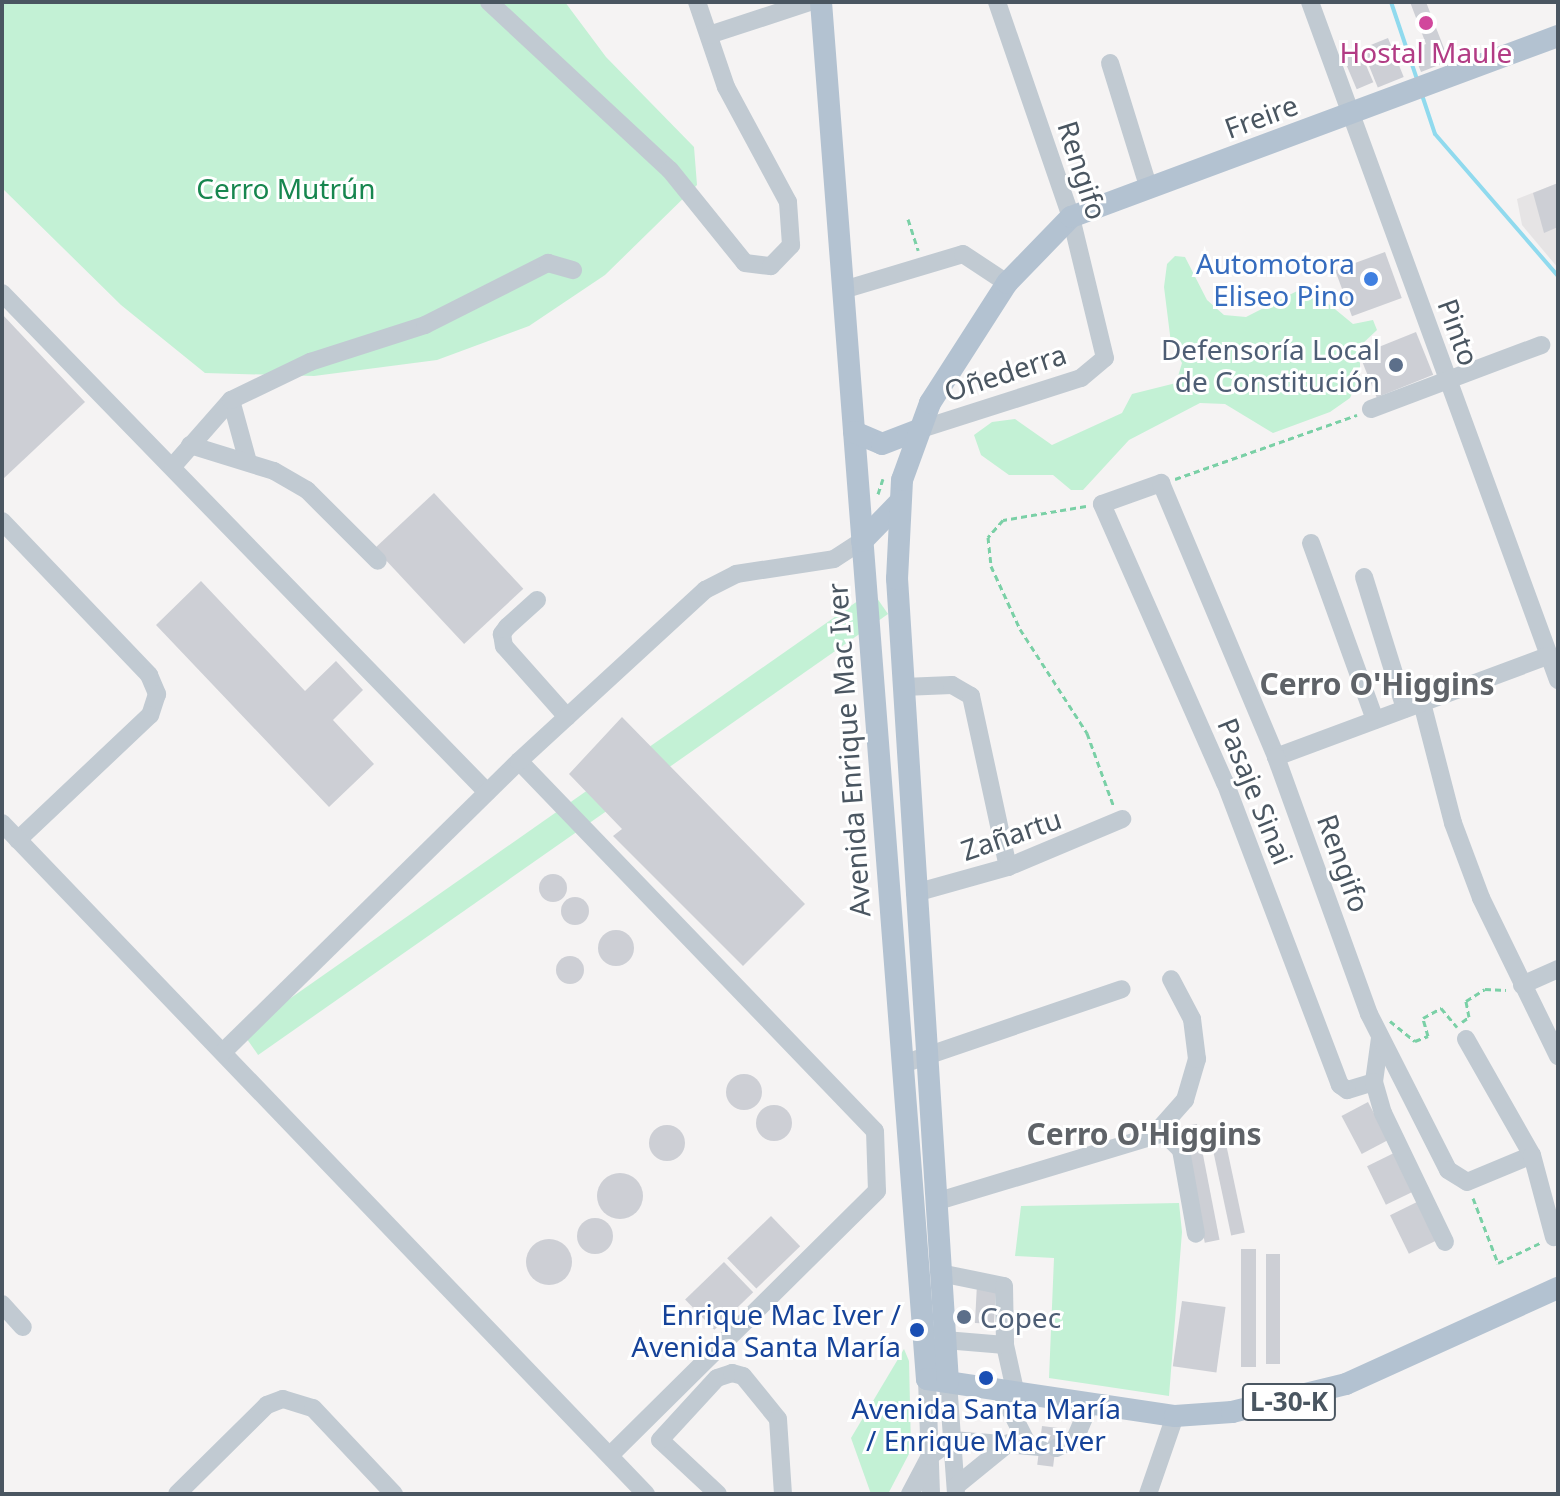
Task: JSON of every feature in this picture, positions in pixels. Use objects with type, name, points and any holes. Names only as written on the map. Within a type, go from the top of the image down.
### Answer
[{"type":"main road","name":"Avenida Enrique Mac Iver","points":[[821,2],[885,850],[935,1202],[945,1340],[938,1381]]},
{"type":"main road","name":"Freire","points":[[918,430],[947,371],[1007,283],[1071,217],[1558,36]]},
{"type":"main road","name":"Avenida Enrique Mac Iver","points":[[918,430],[908,454],[899,503],[898,609],[915,893],[913,1061],[938,1381]]},
{"type":"main road","points":[[854,432],[882,444],[918,430]]},
{"type":"main road","points":[[862,541],[899,503]]},
{"type":"main road","points":[[865,577],[898,609]]},
{"type":"main road","points":[[885,850],[913,846]]},
{"type":"main road","name":"L-30-K","points":[[938,1381],[1175,1416],[1261,1408],[1332,1389],[1558,1288]]},
{"type":"street","points":[[489,2],[670,170],[745,263],[771,266],[791,245],[788,202],[726,87],[697,2]]},
{"type":"street","points":[[709,35],[810,2]]},
{"type":"street","name":"Rengifo","points":[[997,2],[1071,217],[1105,358]]},
{"type":"street","name":"Pinto","points":[[1310,2],[1558,680]]},
{"type":"street","points":[[1110,63],[1149,189]]},
{"type":"street","points":[[843,290],[963,254],[1007,283]]},
{"type":"street","points":[[173,466],[231,400],[310,362],[425,325],[548,263],[573,270]]},
{"type":"street","points":[[2,293],[487,792]]},
{"type":"street","points":[[1371,409],[1541,345]]},
{"type":"street","name":"Oñederra","points":[[918,430],[1081,378],[1105,358]]},
{"type":"street","points":[[231,400],[248,462]]},
{"type":"street","points":[[190,445],[248,462],[307,490],[378,561]]},
{"type":"street","points":[[1102,504],[1161,483]]},
{"type":"street","name":"Rengifo","points":[[1161,483],[1276,757],[1377,1032],[1448,1170],[1467,1182]]},
{"type":"street","name":"Pasaje Sinai","points":[[1102,504],[1225,783],[1340,1085],[1347,1090],[1374,1082]]},
{"type":"street","points":[[2,521],[149,675],[157,694],[150,715],[7,831],[646,1494]]},
{"type":"street","points":[[223,1052],[519,761],[705,590],[736,574],[834,559],[862,541]]},
{"type":"street","points":[[1311,543],[1375,720]]},
{"type":"street","points":[[834,559],[865,577]]},
{"type":"street","points":[[1364,577],[1414,706],[1453,823],[1522,985],[1558,1056]]},
{"type":"street","points":[[537,600],[507,627],[502,634],[504,646],[567,717]]},
{"type":"street","points":[[1276,757],[1548,656]]},
{"type":"street","points":[[903,687],[952,685],[971,696],[1008,867]]},
{"type":"street","points":[[519,761],[875,1131],[877,1191],[610,1455]]},
{"type":"street","name":"Zañartu","points":[[915,893],[1008,867],[1122,819]]},
{"type":"street","points":[[1522,985],[1558,969]]},
{"type":"street","points":[[1154,1135],[1185,1100],[1197,1059],[1192,1019],[1171,979]]},
{"type":"street","points":[[913,1061],[1122,989]]},
{"type":"street","points":[[1377,1032],[1374,1082],[1383,1113],[1445,1242]]},
{"type":"street","points":[[1466,1039],[1532,1155],[1554,1237]]},
{"type":"street","points":[[935,1202],[1154,1135],[1170,1135],[1179,1144],[1196,1234]]},
{"type":"street","points":[[1467,1182],[1532,1155]]},
{"type":"street","points":[[940,1273],[1004,1286],[1007,1389],[1034,1446]]},
{"type":"street","points":[[2,1304],[23,1327]]},
{"type":"street","points":[[945,1340],[1005,1345]]},
{"type":"street","points":[[718,1494],[660,1440],[717,1378],[732,1373],[743,1376],[778,1419],[783,1494]]},
{"type":"street","name":"Avenida Enrique Mac Iver","points":[[938,1381],[952,1440],[956,1490]]},
{"type":"street","name":"Avenida Enrique Mac Iver","points":[[931,1494],[930,1456],[938,1381]]},
{"type":"street","points":[[177,1494],[267,1405],[283,1399],[313,1408],[394,1494]]},
{"type":"street","points":[[910,1494],[930,1456],[952,1440],[1034,1446],[1075,1439],[1090,1404]]},
{"type":"street","points":[[1148,1494],[1175,1416]]},
{"type":"street","points":[[956,1490],[1034,1446]]},
{"type":"path","points":[[908,219],[923,265]]},
{"type":"path","points":[[1161,483],[1371,409]]},
{"type":"path","points":[[1102,504],[1003,520],[988,537],[991,566],[1020,629],[1087,733],[1122,819]]},
{"type":"path","points":[[1377,1032],[1393,1019],[1415,1041],[1428,1036],[1423,1018],[1441,1008],[1456,1028],[1469,1017],[1466,1001],[1485,989],[1500,992],[1522,985]]},
{"type":"path","points":[[1467,1182],[1498,1263],[1554,1237]]},
{"type":"shaded area","points":[[1558,183],[1558,268],[1522,225],[1517,199]]},
{"type":"green space","name":"Cerro Mutrún","points":[[2,2],[565,2],[606,57],[694,147],[697,185],[605,275],[529,326],[437,360],[314,376],[205,373],[121,305],[2,188]]},
{"type":"green space","points":[[1175,256],[1185,257],[1207,300],[1224,315],[1246,317],[1307,286],[1353,324],[1373,320],[1377,330],[1360,346],[1360,376],[1350,398],[1330,412],[1273,433],[1225,404],[1200,403],[1129,440],[1083,490],[1071,490],[1053,475],[1009,475],[981,455],[974,435],[992,422],[1015,419],[1052,445],[1122,413],[1132,394],[1176,383],[1182,363],[1171,343],[1164,287],[1167,264]]},
{"type":"green space","points":[[872,591],[888,614],[258,1055],[242,1032]]},
{"type":"green space","points":[[1179,1203],[1182,1232],[1169,1396],[1049,1378],[1054,1258],[1015,1256],[1021,1206]]},
{"type":"green space","points":[[904,1349],[909,1361],[911,1450],[888,1494],[871,1494],[851,1438]]},
{"type":"building","name":"Hostal Maule","points":[[1410,2],[1426,2],[1449,61],[1421,72],[1412,49],[1426,44]]},
{"type":"building","points":[[1388,38],[1404,77],[1378,87],[1362,48]]},
{"type":"building","points":[[1360,51],[1373,82],[1357,89],[1343,58]]},
{"type":"building","points":[[1558,183],[1558,227],[1544,233],[1533,193]]},
{"type":"building","points":[[1385,252],[1402,298],[1352,316],[1335,270]]},
{"type":"building","points":[[2,314],[85,402],[2,480]]},
{"type":"building","name":"Defensoría Local de Constitución","points":[[1416,332],[1433,375],[1377,398],[1359,355]]},
{"type":"building","points":[[434,493],[523,589],[464,644],[375,548]]},
{"type":"building","points":[[201,581],[305,691],[336,661],[363,690],[333,720],[374,764],[329,807],[156,625]]},
{"type":"building","points":[[622,717],[805,904],[743,966],[613,836],[622,829],[569,774]]},
{"type":"building","points":[[553,874],[563,878],[567,888],[563,898],[553,902],[543,898],[539,888],[543,878]]},
{"type":"building","points":[[575,897],[585,901],[589,911],[585,921],[575,925],[565,921],[561,911],[565,901]]},
{"type":"building","points":[[616,930],[629,935],[634,948],[629,961],[616,966],[603,961],[598,948],[603,935]]},
{"type":"building","points":[[570,956],[580,960],[584,970],[580,980],[570,984],[560,980],[556,970],[560,960]]},
{"type":"building","points":[[744,1074],[757,1079],[762,1092],[757,1105],[744,1110],[731,1105],[726,1092],[731,1079]]},
{"type":"building","points":[[1368,1102],[1388,1140],[1362,1154],[1342,1116]]},
{"type":"building","points":[[774,1105],[787,1110],[792,1123],[787,1136],[774,1141],[761,1136],[756,1123],[761,1110]]},
{"type":"building","points":[[1197,1124],[1220,1240],[1205,1243],[1182,1127]]},
{"type":"building","points":[[667,1125],[680,1130],[685,1143],[680,1156],[667,1161],[654,1156],[649,1143],[654,1130]]},
{"type":"building","points":[[1222,1125],[1245,1233],[1231,1236],[1208,1128]]},
{"type":"building","points":[[1394,1153],[1413,1192],[1386,1205],[1367,1166]]},
{"type":"building","points":[[620,1173],[636,1180],[643,1196],[636,1212],[620,1219],[604,1212],[597,1196],[604,1180]]},
{"type":"building","points":[[1417,1202],[1436,1241],[1409,1254],[1390,1215]]},
{"type":"building","points":[[771,1216],[800,1246],[756,1289],[727,1258]]},
{"type":"building","points":[[595,1218],[608,1223],[613,1236],[608,1249],[595,1254],[582,1249],[577,1236],[582,1223]]},
{"type":"building","points":[[549,1239],[565,1246],[572,1262],[565,1278],[549,1285],[533,1278],[526,1262],[533,1246]]},
{"type":"building","points":[[1241,1249],[1256,1249],[1256,1367],[1241,1367]]},
{"type":"building","points":[[1266,1254],[1280,1254],[1280,1364],[1266,1364]]},
{"type":"building","points":[[724,1262],[753,1292],[714,1330],[685,1300]]},
{"type":"building","points":[[977,1284],[996,1285],[994,1324],[975,1323]]},
{"type":"building","points":[[1182,1301],[1226,1307],[1216,1372],[1173,1366]]},
{"type":"building","points":[[1042,1426],[1058,1428],[1053,1467],[1037,1465]]},
{"type":"waterway","points":[[1391,2],[1418,82]]},
{"type":"waterway","points":[[1422,95],[1435,134],[1558,276]]},
{"type":"place","name":"Hostal Maule","points":[[1426,23]]},
{"type":"place","name":"Automotora Eliseo Pino","points":[[1371,279]]},
{"type":"place","name":"Defensoría Local de Constitución","points":[[1396,365]]},
{"type":"place","name":"Copec","points":[[964,1317]]},
{"type":"place","name":"Enrique Mac Iver / Avenida Santa María","points":[[917,1330]]},
{"type":"place","name":"Avenida Santa María / Enrique Mac Iver","points":[[986,1378]]},
{"type":"district","name":"Cerro O'Higgins","points":[[1377,684]]},
{"type":"district","name":"Cerro O'Higgins","points":[[1144,1134]]}]
